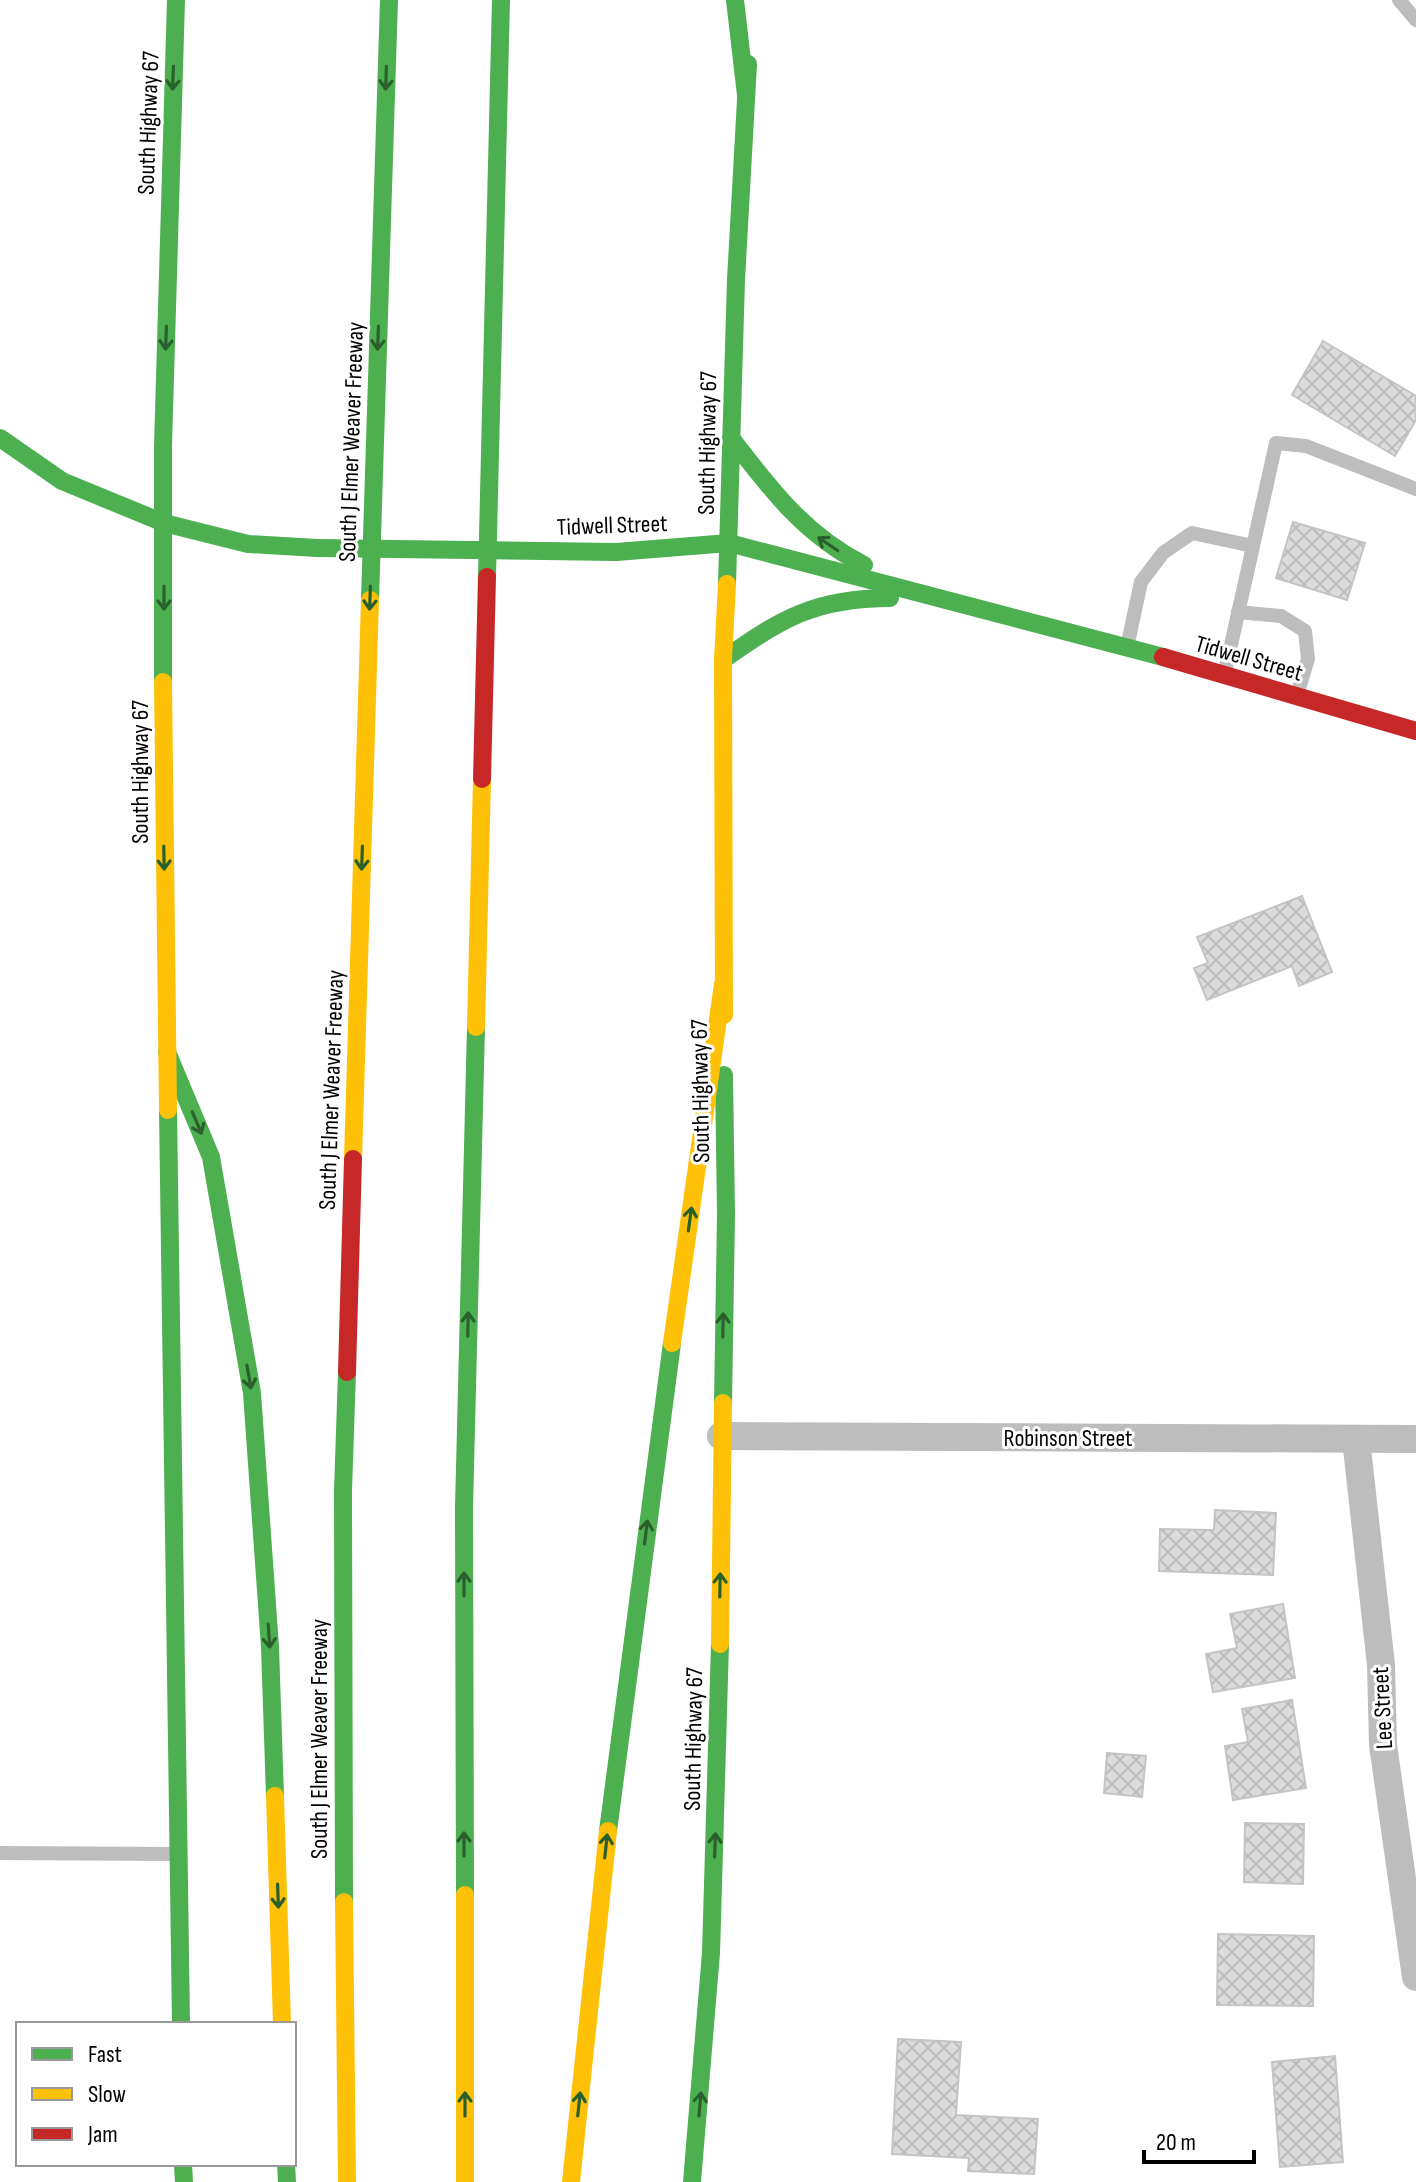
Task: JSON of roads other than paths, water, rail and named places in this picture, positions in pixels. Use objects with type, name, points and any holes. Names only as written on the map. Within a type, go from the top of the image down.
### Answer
[{"type":"main road","name":"South Highway 67","points":[[176,0],[163,446],[163,760],[181,2022]]},
{"type":"main road","name":"South J Elmer Weaver Freeway","points":[[347,2182],[343,1491],[389,0]]},
{"type":"main road","points":[[465,2182],[464,1508],[501,0]]},
{"type":"main road","points":[[735,0],[746,95]]},
{"type":"main road","name":"South Highway 67","points":[[692,2182],[711,1938],[718,1743],[726,1215],[723,660],[736,280],[751,0]]},
{"type":"main road","name":"Tidwell Street","points":[[0,438],[62,481],[164,523],[248,544],[317,548],[616,552],[729,543],[1127,647],[1416,731]]},
{"type":"main road","points":[[731,438],[807,530],[848,558],[949,600]]},
{"type":"main road","points":[[723,660],[758,633],[790,615],[838,600],[875,597],[949,600]]},
{"type":"main road","points":[[571,2182],[607,1837],[659,1435],[723,984]]},
{"type":"main road","points":[[167,1052],[211,1157],[252,1393],[270,1647],[282,2022]]},
{"type":"street","name":"Robinson Street","points":[[721,1436],[1416,1439]]},
{"type":"street","name":"Lee Street","points":[[1356,1439],[1381,1665],[1383,1745],[1416,1977]]},
{"type":"lane","points":[[1399,0],[1416,20]]},
{"type":"lane","points":[[1224,676],[1276,443],[1306,446],[1416,489]]},
{"type":"lane","points":[[1127,647],[1141,582],[1163,553],[1192,533],[1253,546]]},
{"type":"lane","points":[[1238,612],[1281,616],[1305,631],[1308,659],[1297,697]]},
{"type":"lane","points":[[0,1853],[179,1854]]}]
